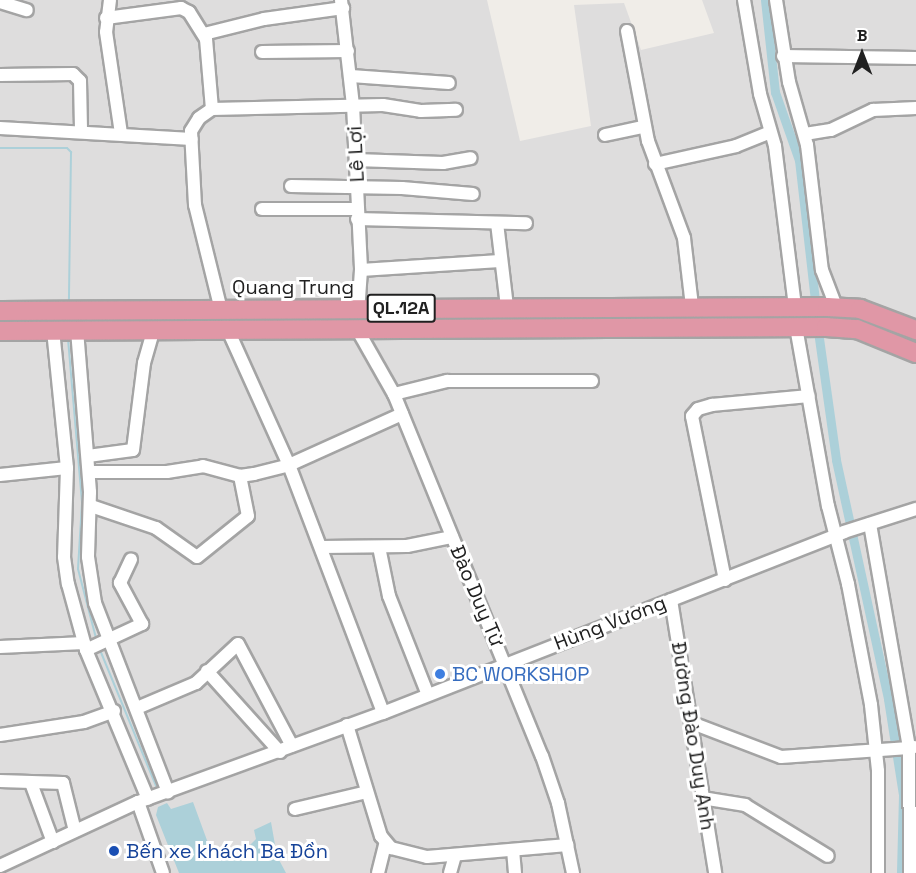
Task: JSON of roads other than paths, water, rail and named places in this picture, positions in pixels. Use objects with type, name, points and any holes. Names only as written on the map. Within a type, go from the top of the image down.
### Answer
[{"type":"highway","name":"Quang Trung","points":[[0,311],[615,305],[798,307]]},
{"type":"highway","points":[[615,305],[615,326]]},
{"type":"highway","name":"QL.12A","points":[[798,307],[860,309],[916,330]]},
{"type":"highway","points":[[357,329],[358,309]]},
{"type":"highway","points":[[45,310],[49,331]]},
{"type":"highway","points":[[96,331],[97,310]]},
{"type":"highway","points":[[153,331],[154,310]]},
{"type":"highway","name":"QL.12A","points":[[0,331],[615,326],[826,327],[857,329],[916,353]]},
{"type":"street","points":[[110,0],[106,18],[121,134]]},
{"type":"street","points":[[744,0],[787,225],[798,307]]},
{"type":"street","points":[[776,0],[783,56],[805,134],[822,270],[832,307]]},
{"type":"street","points":[[0,2],[27,10]]},
{"type":"street","points":[[204,34],[264,19],[342,4]]},
{"type":"street","name":"Lê Lợi","points":[[342,4],[351,76],[358,189],[357,214],[361,270],[358,309]]},
{"type":"street","points":[[106,18],[181,8],[189,12],[204,34],[212,109]]},
{"type":"street","points":[[627,31],[644,127],[684,238],[692,306]]},
{"type":"street","points":[[262,52],[348,51]]},
{"type":"street","points":[[783,56],[916,58]]},
{"type":"street","points":[[0,75],[74,74],[80,81],[81,130]]},
{"type":"street","points":[[351,76],[449,82]]},
{"type":"street","points":[[221,310],[196,213],[192,139],[195,122],[212,109],[353,105],[456,110]]},
{"type":"street","points":[[805,134],[831,130],[873,110],[916,108]]},
{"type":"street","points":[[605,135],[644,127]]},
{"type":"street","points":[[0,128],[81,130],[192,139]]},
{"type":"street","points":[[656,164],[736,146],[770,132]]},
{"type":"street","points":[[356,160],[443,163],[471,158]]},
{"type":"street","points":[[291,186],[402,188],[473,194]]},
{"type":"street","points":[[262,209],[525,223]]},
{"type":"street","points":[[497,223],[507,307]]},
{"type":"street","points":[[361,270],[500,261]]},
{"type":"street","points":[[798,327],[828,506],[840,533],[878,749],[878,873]]},
{"type":"street","name":"Đào Duy Từ","points":[[357,329],[394,394],[505,664],[550,779],[573,873]]},
{"type":"street","points":[[77,330],[91,506],[89,566],[97,609],[95,645],[137,708],[168,792]]},
{"type":"street","points":[[228,330],[289,465],[383,713]]},
{"type":"street","points":[[49,331],[67,468],[65,569],[95,645],[163,873]]},
{"type":"street","points":[[88,456],[133,450],[144,363],[153,331]]},
{"type":"street","points":[[394,394],[447,381],[592,381]]},
{"type":"street","points":[[725,580],[692,416],[698,409],[712,405],[809,396]]},
{"type":"street","points":[[88,472],[167,472],[203,466],[240,476],[289,465],[402,414]]},
{"type":"street","points":[[0,475],[67,468]]},
{"type":"street","points":[[91,506],[156,528],[197,556],[248,516],[240,476]]},
{"type":"street","name":"Hùng Vương","points":[[3,866],[143,801],[383,713],[840,533],[916,509]]},
{"type":"street","points":[[868,525],[910,748],[914,805],[910,873]]},
{"type":"street","points":[[322,547],[379,547],[452,537]]},
{"type":"street","points":[[379,547],[389,596],[428,695]]},
{"type":"street","points":[[0,647],[95,645],[142,624],[120,583],[131,560]]},
{"type":"street","name":"Đường Đào Duy Anh","points":[[671,600],[715,873]]},
{"type":"street","points":[[137,708],[196,683],[238,644],[292,746]]},
{"type":"street","points":[[207,671],[280,752]]},
{"type":"street","points":[[0,735],[84,722],[114,711]]},
{"type":"street","points":[[692,723],[781,757],[910,748]]},
{"type":"street","points":[[347,725],[385,844],[378,873]]},
{"type":"street","points":[[0,782],[63,783],[75,831]]},
{"type":"street","points":[[31,783],[52,842]]},
{"type":"street","points":[[295,809],[367,792]]},
{"type":"street","points":[[702,798],[746,805],[828,856]]},
{"type":"street","points":[[385,844],[415,856],[455,856],[567,845]]},
{"type":"street","points":[[513,850],[515,873]]},
{"type":"street","points":[[450,873],[455,856]]},
{"type":"water","points":[[193,802],[208,843],[223,854],[236,855],[246,849],[256,839],[254,830],[271,822],[277,856],[286,873],[179,873],[156,815],[158,807],[167,803],[171,809]]},
{"type":"waterway","points":[[765,0],[775,92],[799,160],[816,310]]},
{"type":"waterway","points":[[0,148],[67,148],[71,152],[69,304]]},
{"type":"waterway","points":[[817,324],[836,460],[888,699],[903,795],[901,873]]},
{"type":"waterway","points":[[68,339],[82,503],[78,569],[97,642]]},
{"type":"waterway","points":[[100,650],[156,786]]},
{"type":"place","name":"BC WORKSHOP","points":[[440,674]]},
{"type":"place","name":"Bến xe khách Ba Đồn","points":[[114,851]]}]
